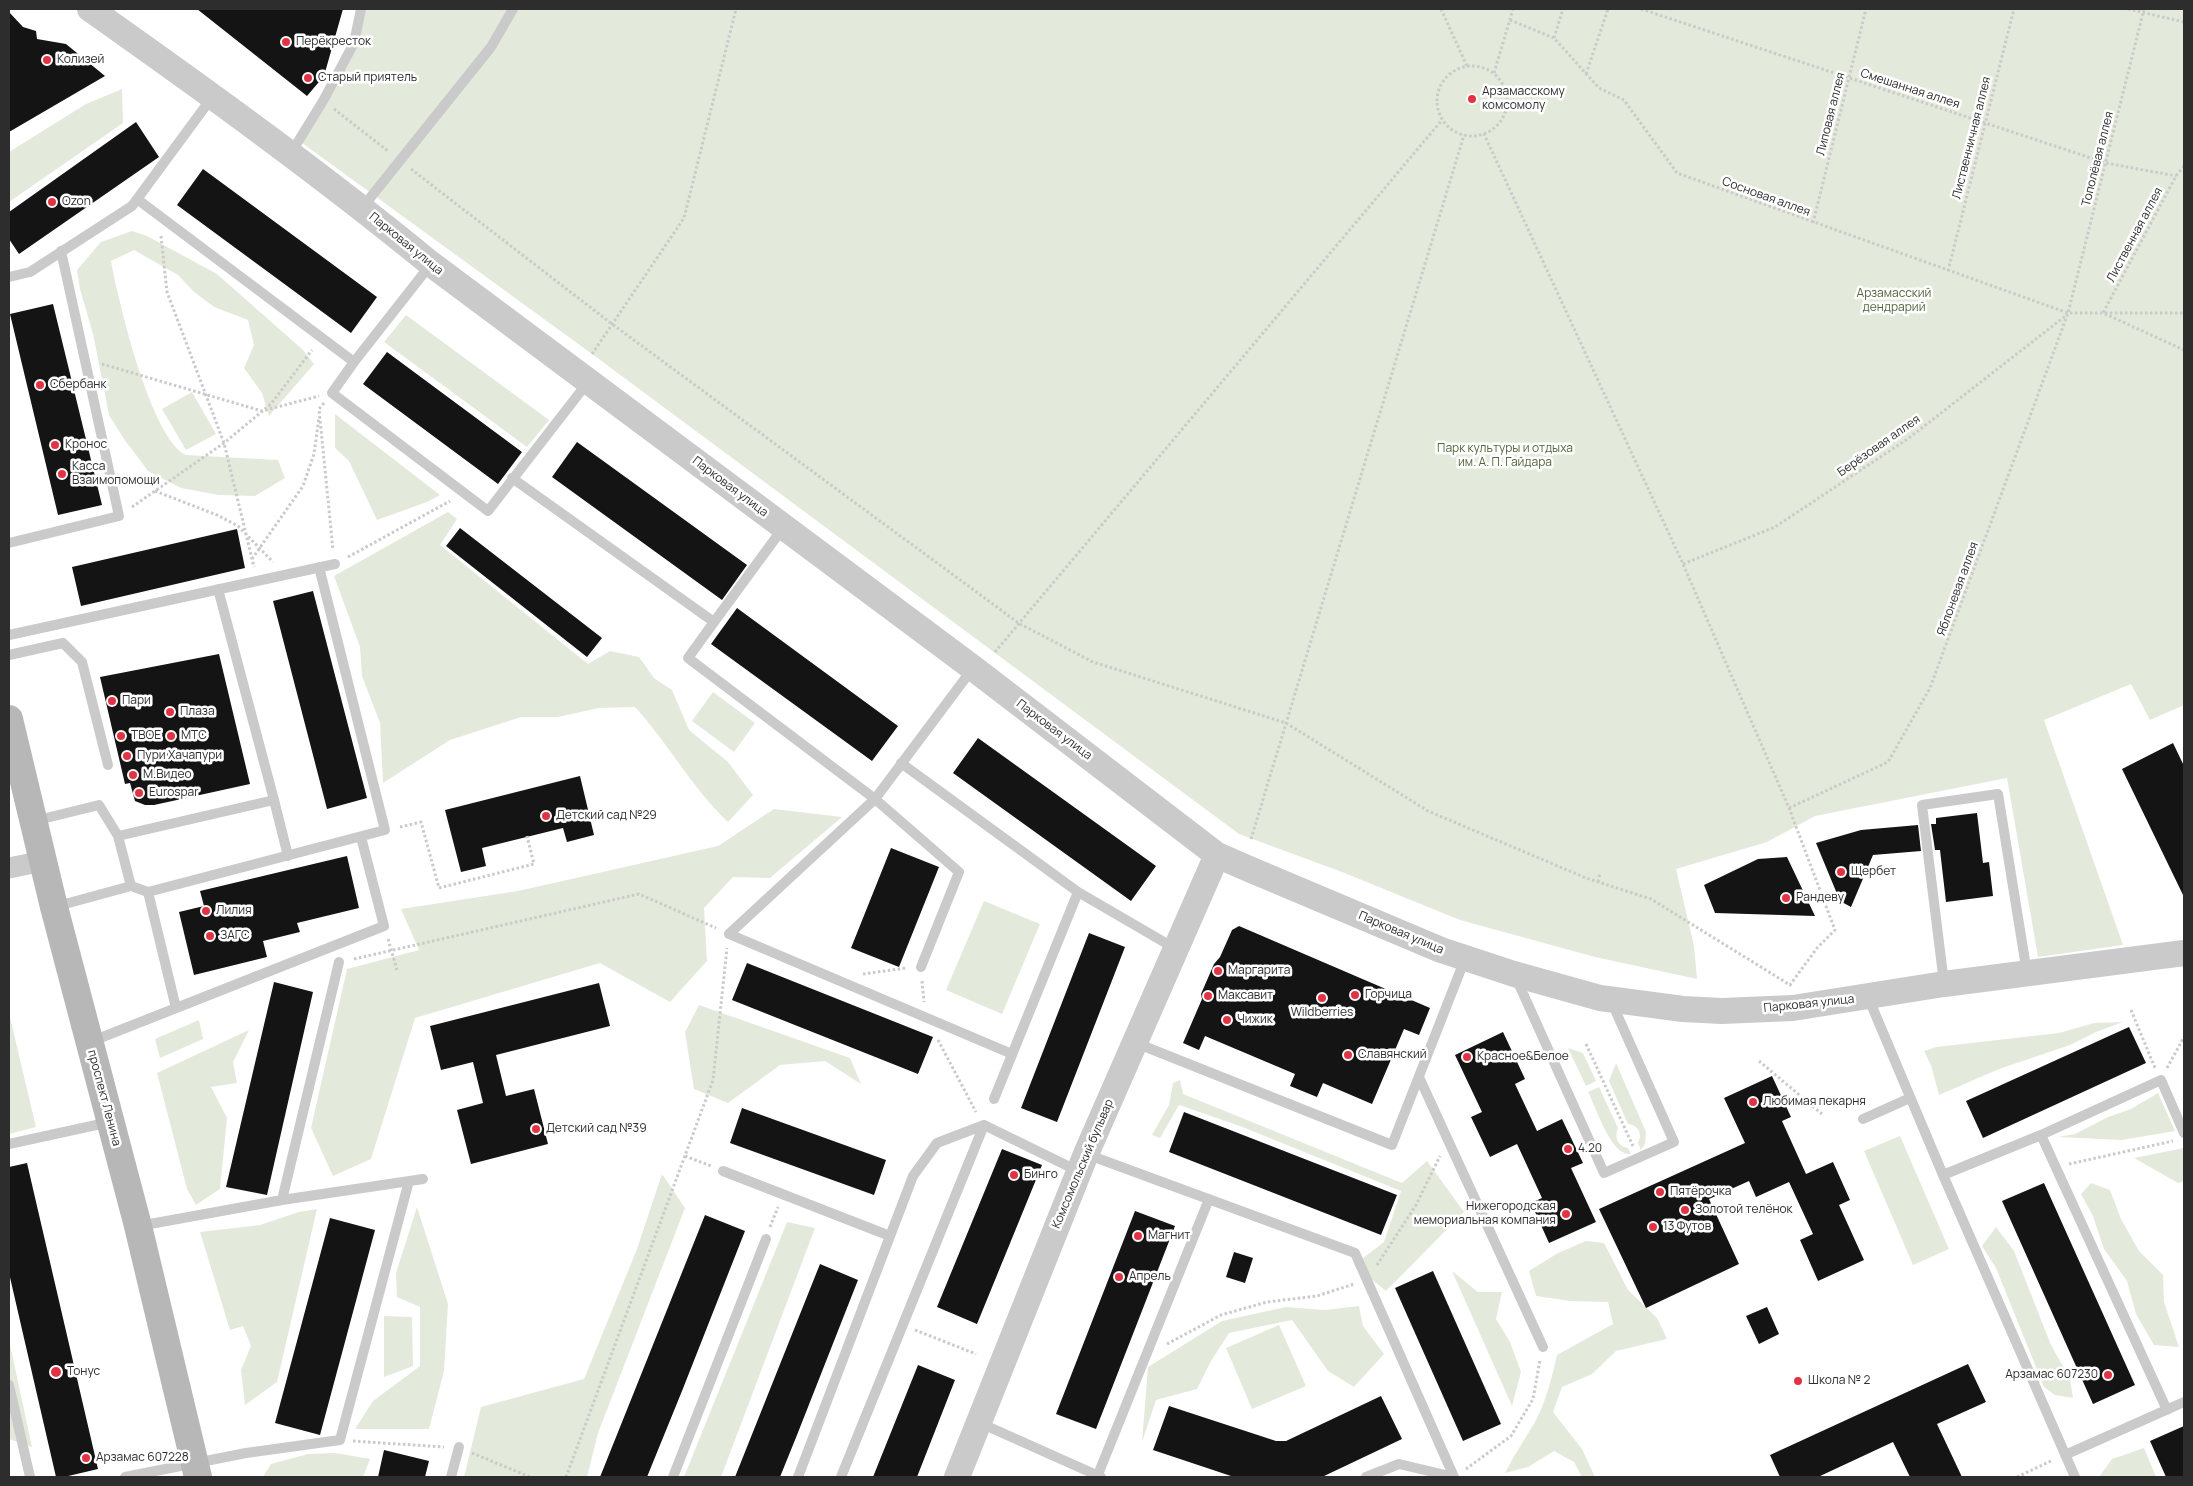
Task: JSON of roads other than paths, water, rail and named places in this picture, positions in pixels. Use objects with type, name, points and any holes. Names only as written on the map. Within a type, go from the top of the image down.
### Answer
[{"type":"main road","name":"проспект Ленина","points":[[9,719],[54,907],[138,1226],[197,1470]]},
{"type":"street","name":"Парковая улица","points":[[90,9],[213,96],[362,208],[430,264],[973,668],[1217,855],[1441,950],[1514,974],[1610,1000],[1683,1009],[1722,1011],[1793,1008],[1944,984],[2184,953]]},
{"type":"street","name":"Комсомольский бульвар","points":[[957,1477],[1082,1163],[1177,950],[1217,855]]},
{"type":"street","points":[[9,868],[43,861]]},
{"type":"lane","points":[[290,154],[323,101],[354,44],[361,9]]},
{"type":"lane","points":[[362,208],[491,46],[513,9]]},
{"type":"lane","points":[[9,277],[30,272],[132,206],[213,96]]},
{"type":"lane","points":[[137,199],[354,362]]},
{"type":"lane","points":[[9,543],[119,516],[62,251]]},
{"type":"lane","points":[[430,264],[332,393],[488,510],[589,381]]},
{"type":"lane","points":[[512,478],[714,622]]},
{"type":"lane","points":[[784,527],[688,658],[875,799],[960,872],[920,967]]},
{"type":"lane","points":[[9,635],[335,564]]},
{"type":"lane","points":[[54,907],[130,886],[148,892],[385,830],[319,567]]},
{"type":"lane","points":[[218,589],[288,856]]},
{"type":"lane","points":[[9,655],[64,644],[82,662],[108,765]]},
{"type":"lane","points":[[973,668],[875,799],[729,934],[926,1015],[1012,1054]]},
{"type":"lane","points":[[901,763],[1078,892],[1177,950]]},
{"type":"lane","points":[[1944,984],[1922,805],[1998,794],[2027,974]]},
{"type":"lane","points":[[118,836],[274,800]]},
{"type":"lane","points":[[33,822],[99,805],[118,836],[130,886]]},
{"type":"lane","points":[[89,1042],[384,926],[361,837]]},
{"type":"lane","points":[[148,892],[176,1008]]},
{"type":"lane","points":[[994,1099],[1078,892]]},
{"type":"lane","points":[[1135,1043],[1392,1145],[1466,958]]},
{"type":"lane","points":[[282,1200],[339,962]]},
{"type":"lane","points":[[1514,974],[1604,1173],[1674,1142],[1610,1000]]},
{"type":"lane","points":[[1868,997],[1943,1175],[2075,1477]]},
{"type":"lane","points":[[1419,1077],[1543,1347]]},
{"type":"lane","points":[[1943,1175],[2041,1135],[2161,1080],[2184,1133]]},
{"type":"lane","points":[[1863,1119],[1910,1098]]},
{"type":"lane","points":[[9,1144],[110,1122]]},
{"type":"lane","points":[[841,1477],[984,1126]]},
{"type":"lane","points":[[798,1477],[913,1176],[937,1143],[984,1126],[1082,1163],[1209,1199],[1355,1253],[1454,1477]]},
{"type":"lane","points":[[2041,1135],[2166,1410]]},
{"type":"lane","points":[[723,1171],[890,1236]]},
{"type":"lane","points":[[138,1226],[282,1200],[423,1179]]},
{"type":"lane","points":[[126,1477],[197,1470],[246,1453],[340,1440],[409,1181]]},
{"type":"lane","points":[[979,1423],[1098,1477],[1209,1199]]},
{"type":"lane","points":[[673,1477],[766,1239]]},
{"type":"lane","points":[[9,1385],[30,1477]]},
{"type":"lane","points":[[2065,1455],[2184,1402]]},
{"type":"lane","points":[[451,1477],[459,1447]]},
{"type":"lane","points":[[1366,1477],[1399,1464],[1454,1477]]},
{"type":"place","name":"Перёкресток","points":[[286,42]]},
{"type":"place","name":"Колизей","points":[[47,60]]},
{"type":"place","name":"Старый приятель","points":[[308,78]]},
{"type":"place","name":"Арзамасскому комсомолу","points":[[1472,99]]},
{"type":"place","name":"Ozon","points":[[52,202]]},
{"type":"place","name":"Сбербанк","points":[[40,385]]},
{"type":"place","name":"Кронос","points":[[55,445]]},
{"type":"place","name":"Касса Взаимопомощи","points":[[62,474]]},
{"type":"place","name":"Пари","points":[[112,701]]},
{"type":"place","name":"Плаза","points":[[170,712]]},
{"type":"place","name":"ТВОЕ","points":[[121,736]]},
{"type":"place","name":"МТС","points":[[171,736]]},
{"type":"place","name":"Пури Хачапури","points":[[127,756]]},
{"type":"place","name":"М.Видео","points":[[133,775]]},
{"type":"place","name":"Eurospar","points":[[139,793]]},
{"type":"place","name":"Детский сад №29","points":[[546,816]]},
{"type":"place","name":"Щербет","points":[[1841,872]]},
{"type":"place","name":"Рандеву","points":[[1786,898]]},
{"type":"place","name":"Лилия","points":[[206,911]]},
{"type":"place","name":"ЗАГС","points":[[210,936]]},
{"type":"place","name":"Маргарита","points":[[1218,971]]},
{"type":"place","name":"Горчица","points":[[1355,995]]},
{"type":"place","name":"Максавит","points":[[1208,996]]},
{"type":"place","name":"Wildberries","points":[[1322,998]]},
{"type":"place","name":"Чижик","points":[[1227,1020]]},
{"type":"place","name":"Славянский","points":[[1348,1055]]},
{"type":"place","name":"Красное&Белое","points":[[1467,1057]]},
{"type":"place","name":"Любимая пекарня","points":[[1753,1102]]},
{"type":"place","name":"Детский сад №39","points":[[536,1129]]},
{"type":"place","name":"4.20","points":[[1568,1149]]},
{"type":"place","name":"Бинго","points":[[1014,1175]]},
{"type":"place","name":"Пятёрочка","points":[[1660,1192]]},
{"type":"place","name":"Золотой телёнок","points":[[1685,1210]]},
{"type":"place","name":"Нижегородская мемориальная компания","points":[[1566,1214]]},
{"type":"place","name":"13 Футов","points":[[1653,1227]]},
{"type":"place","name":"Магнит","points":[[1138,1236]]},
{"type":"place","name":"Апрель","points":[[1119,1277]]},
{"type":"place","name":"Тонус","points":[[56,1372]]},
{"type":"place","name":"Арзамас 607230","points":[[2108,1375]]},
{"type":"place","name":"Школа № 2","points":[[1798,1381]]},
{"type":"place","name":"Арзамас 607228","points":[[86,1458]]},
{"type":"park label","name":"Арзамасский дендрарий","points":[[1894,301]]},
{"type":"park label","name":"Парк культуры и отдыха им. А. П. Гайдара","points":[[1505,456]]}]
